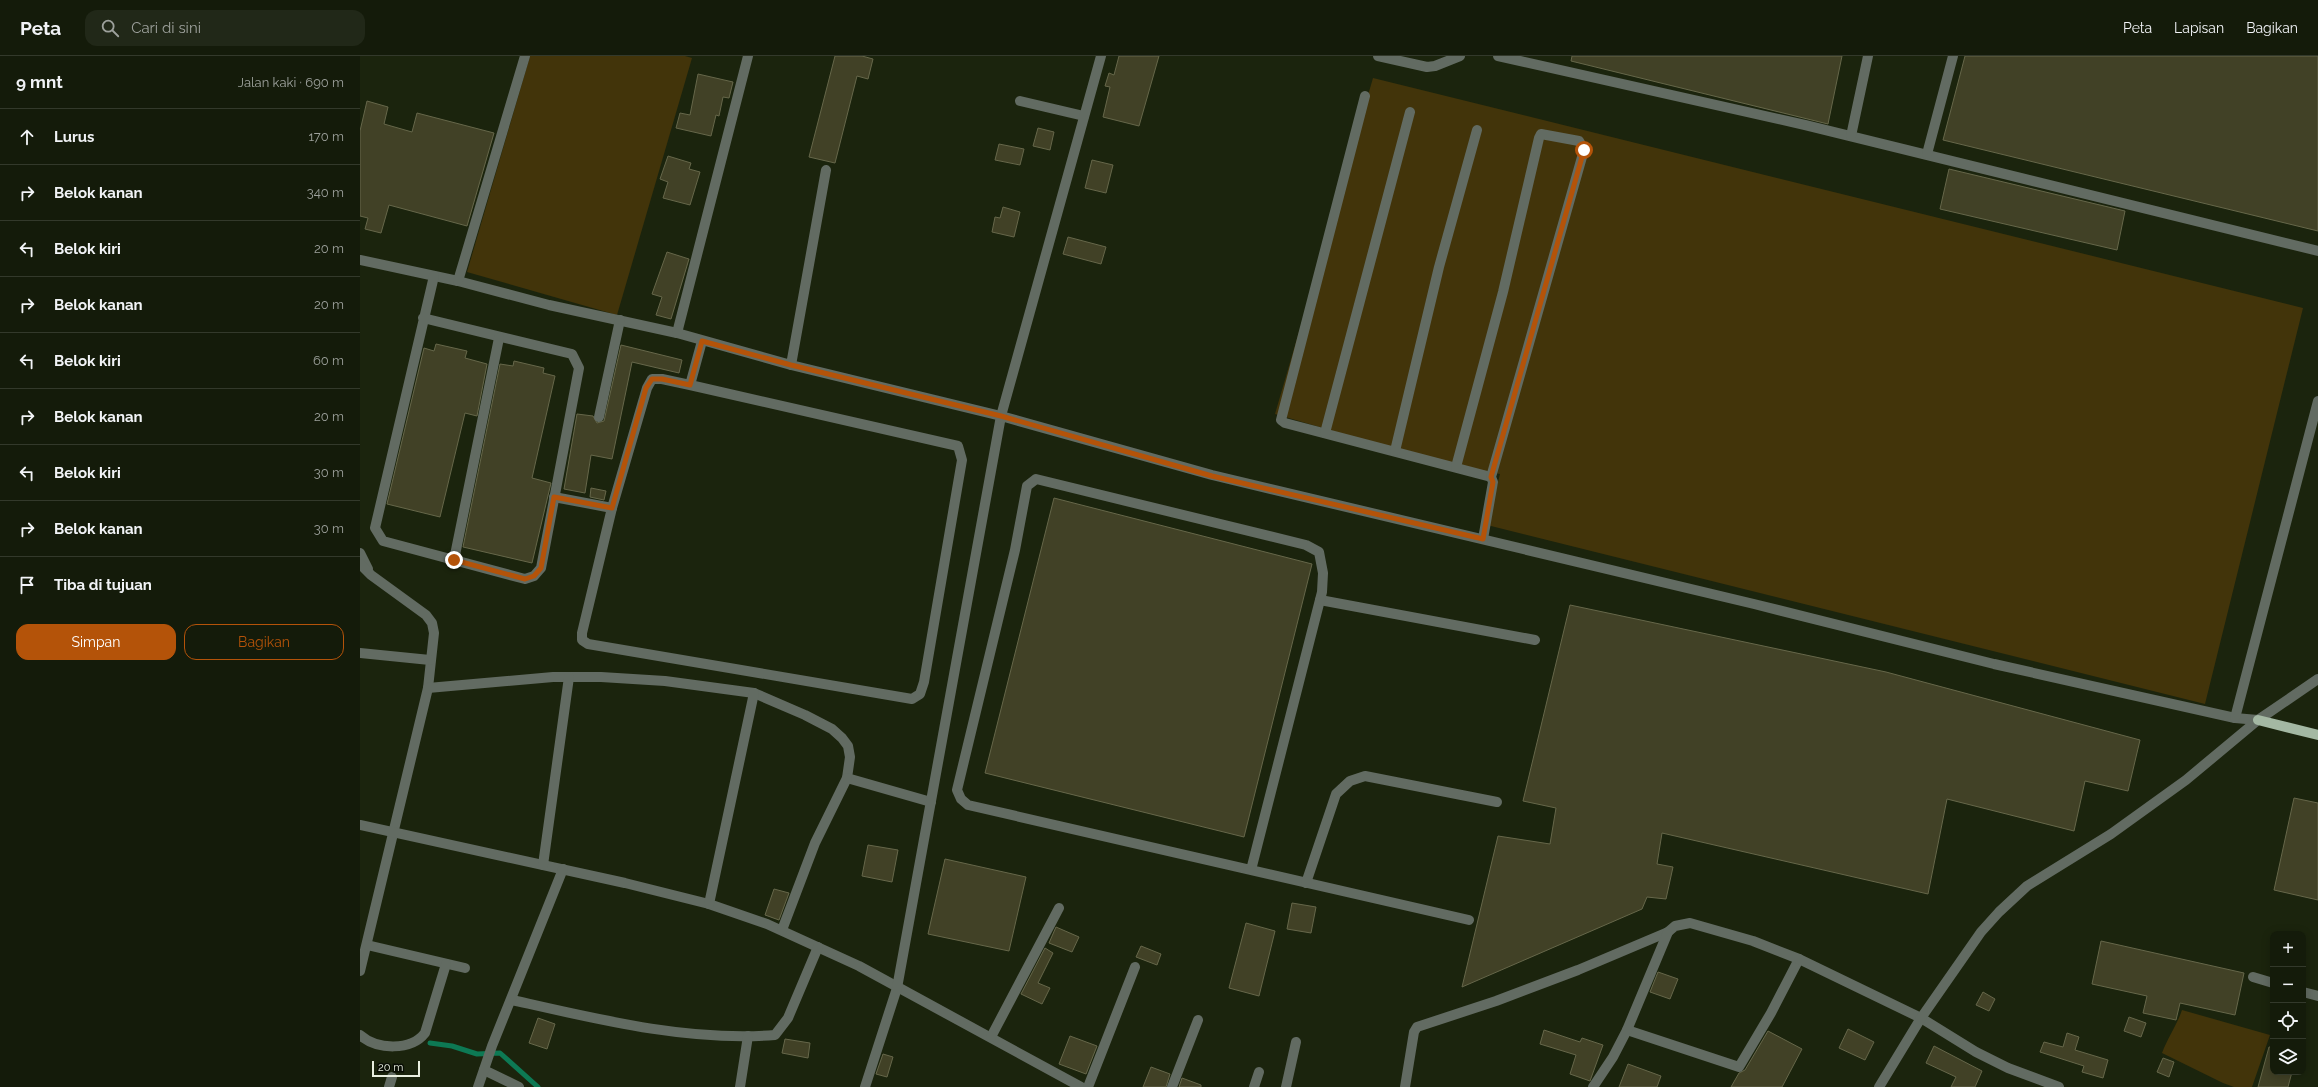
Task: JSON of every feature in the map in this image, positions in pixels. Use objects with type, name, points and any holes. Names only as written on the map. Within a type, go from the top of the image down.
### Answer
[{"type":"main road","points":[[2258,720],[2318,735]]},
{"type":"street","points":[[458,281],[525,56]]},
{"type":"street","points":[[677,333],[748,56]]},
{"type":"street","points":[[865,1087],[897,988],[1001,416],[1101,56]]},
{"type":"street","points":[[1378,56],[1427,67],[1435,66],[1460,56]]},
{"type":"street","points":[[1498,56],[1927,154],[2318,252]]},
{"type":"street","points":[[1851,136],[1868,56]]},
{"type":"street","points":[[1927,154],[1952,56]]},
{"type":"street","points":[[1365,96],[1281,414],[1282,422],[1491,477]]},
{"type":"street","points":[[1020,101],[1084,116]]},
{"type":"street","points":[[1325,433],[1410,112]]},
{"type":"street","points":[[1395,451],[1439,267],[1477,130]]},
{"type":"street","points":[[1456,467],[1502,292],[1539,138],[1541,134],[1548,134],[1580,141],[1584,150],[1491,477],[1493,482],[1483,539]]},
{"type":"street","points":[[791,365],[826,170]]},
{"type":"street","points":[[360,260],[458,281],[549,305],[677,333],[791,365],[1001,416],[1212,476],[1483,539],[2002,665],[2235,718],[2258,720]]},
{"type":"street","points":[[423,318],[499,338],[572,354],[576,360],[578,368],[541,568],[534,576],[525,579],[383,540],[375,528],[423,318],[434,276]]},
{"type":"street","points":[[600,417],[620,320]]},
{"type":"street","points":[[454,560],[499,338]]},
{"type":"street","points":[[690,385],[702,341]]},
{"type":"street","points":[[652,379],[662,379],[690,385],[958,446],[962,460],[924,682],[920,694],[912,699],[588,644],[582,640],[582,634],[612,508],[646,388],[652,379]]},
{"type":"street","points":[[2235,718],[2318,401]]},
{"type":"street","points":[[1251,870],[1320,600],[1323,573],[1319,552],[1306,545],[1036,479],[1027,486],[1015,550],[957,790],[961,799],[968,805],[1251,870],[1306,882],[1469,920]]},
{"type":"street","points":[[554,497],[612,508]]},
{"type":"street","points":[[360,553],[371,575]]},
{"type":"street","points":[[360,564],[371,575],[426,615],[432,623],[434,633],[428,688],[395,832],[360,971]]},
{"type":"street","points":[[1320,600],[1535,640]]},
{"type":"street","points":[[360,653],[430,660]]},
{"type":"street","points":[[428,688],[569,677],[665,681],[754,693],[805,715],[832,730],[842,738],[848,746],[850,757],[847,778],[815,843],[782,930]]},
{"type":"street","points":[[543,865],[569,677]]},
{"type":"street","points":[[1879,1087],[1921,1018],[1981,932],[2027,886],[2111,834],[2186,780],[2258,720],[2318,679]]},
{"type":"street","points":[[709,904],[754,693]]},
{"type":"street","points":[[1306,882],[1336,794],[1350,781],[1365,776],[1497,802]]},
{"type":"street","points":[[847,778],[931,802]]},
{"type":"street","points":[[360,825],[563,869],[709,904],[782,930],[818,947],[991,1037],[1081,1087]]},
{"type":"street","points":[[478,1087],[492,1046],[512,1000],[563,869]]},
{"type":"street","points":[[991,1037],[1060,908]]},
{"type":"street","points":[[1405,1087],[1414,1032],[1417,1027],[1496,1001],[1578,970],[1668,932],[1675,926],[1690,923],[1753,941],[1799,959],[1921,1018],[1997,1063],[2059,1087]]},
{"type":"street","points":[[1593,1087],[1613,1057],[1627,1030],[1668,932]]},
{"type":"street","points":[[367,945],[464,968]]},
{"type":"street","points":[[512,1000],[565,1012],[702,1035],[775,1035],[782,1028],[818,947]]},
{"type":"street","points":[[1627,1030],[1739,1067],[1772,1013],[1799,959]]},
{"type":"street","points":[[360,1036],[369,1043],[386,1046],[414,1042],[426,1033],[446,964]]},
{"type":"street","points":[[1088,1087],[1135,967]]},
{"type":"street","points":[[2253,977],[2270,982]]},
{"type":"street","points":[[2306,993],[2318,996]]},
{"type":"street","points":[[1172,1087],[1198,1020]]},
{"type":"street","points":[[740,1087],[748,1036]]},
{"type":"street","points":[[1286,1087],[1296,1042]]},
{"type":"street","points":[[485,1066],[519,1087]]},
{"type":"street","points":[[1254,1087],[1259,1072]]},
{"type":"shaded area","points":[[530,56],[685,56],[692,58],[617,315],[467,272]]},
{"type":"shaded area","points":[[1373,78],[2303,308],[2205,704],[1487,525],[1500,474],[1456,467],[1275,414]]},
{"type":"shaded area","points":[[2182,1010],[2270,1035],[2252,1087],[2234,1087],[2223,1083],[2162,1053]]},
{"type":"building","points":[[835,56],[862,56],[873,59],[868,79],[857,76],[835,163],[809,157]]},
{"type":"building","points":[[1119,56],[1159,56],[1139,126],[1103,117],[1110,87],[1105,86],[1109,73],[1114,75]]},
{"type":"building","points":[[1572,56],[1842,56],[1828,124],[1571,61]]},
{"type":"building","points":[[1965,56],[2318,56],[2318,231],[1943,140]]},
{"type":"building","points":[[698,74],[733,82],[729,98],[723,97],[719,116],[716,115],[711,136],[676,128],[680,113],[690,115]]},
{"type":"building","points":[[367,101],[388,107],[384,124],[412,132],[417,113],[494,133],[467,226],[389,205],[381,233],[365,229],[368,218],[360,216],[360,131]]},
{"type":"building","points":[[1038,128],[1054,132],[1050,150],[1033,146]]},
{"type":"building","points":[[999,144],[1024,149],[1020,165],[995,160]]},
{"type":"building","points":[[668,156],[691,163],[689,169],[700,172],[690,205],[663,198],[668,182],[660,179]]},
{"type":"building","points":[[1092,160],[1113,165],[1106,193],[1085,188]]},
{"type":"building","points":[[1949,169],[2125,211],[2117,250],[1940,209]]},
{"type":"building","points":[[1003,207],[1020,212],[1014,237],[992,232],[995,217],[1000,218]]},
{"type":"building","points":[[1068,237],[1106,247],[1101,264],[1063,254]]},
{"type":"building","points":[[667,252],[689,259],[671,319],[656,315],[662,297],[652,294]]},
{"type":"building","points":[[436,344],[467,351],[465,358],[487,364],[477,416],[465,413],[440,517],[387,504],[424,348],[434,351]]},
{"type":"building","points":[[621,345],[682,360],[679,373],[632,362],[612,459],[591,455],[585,493],[564,489],[577,414],[593,416],[597,423],[604,421]]},
{"type":"building","points":[[514,361],[544,368],[543,373],[555,376],[532,478],[551,483],[532,563],[463,547],[500,364],[513,366]]},
{"type":"building","points":[[591,488],[606,491],[604,500],[590,497]]},
{"type":"building","points":[[1054,498],[1312,564],[1244,837],[985,773]]},
{"type":"building","points":[[1570,605],[1886,672],[2140,740],[2128,791],[2085,781],[2074,831],[1947,799],[1928,894],[1662,833],[1657,864],[1673,867],[1666,899],[1647,897],[1642,909],[1462,987],[1498,836],[1550,844],[1556,808],[1523,801]]},
{"type":"building","points":[[2294,798],[2318,803],[2318,900],[2274,890]]},
{"type":"building","points":[[868,845],[898,850],[892,882],[862,876]]},
{"type":"building","points":[[945,859],[1026,877],[1009,951],[928,934]]},
{"type":"building","points":[[774,889],[789,893],[779,920],[765,915]]},
{"type":"building","points":[[1292,903],[1316,907],[1311,933],[1287,929]]},
{"type":"building","points":[[1246,923],[1275,931],[1259,996],[1229,988]]},
{"type":"building","points":[[1056,927],[1079,937],[1072,952],[1049,943]]},
{"type":"building","points":[[2101,941],[2244,973],[2235,1015],[2180,1003],[2176,1020],[2143,1013],[2147,996],[2092,984]]},
{"type":"building","points":[[1141,946],[1161,954],[1157,965],[1136,957]]},
{"type":"building","points":[[1045,948],[1053,953],[1038,983],[1050,988],[1042,1004],[1021,994]]},
{"type":"building","points":[[1658,972],[1678,979],[1670,999],[1650,992]]},
{"type":"building","points":[[1983,992],[1995,999],[1989,1011],[1976,1005]]},
{"type":"building","points":[[2129,1017],[2146,1023],[2141,1037],[2124,1031]]},
{"type":"building","points":[[538,1018],[555,1024],[547,1049],[529,1043]]},
{"type":"building","points":[[1848,1029],[1874,1042],[1865,1060],[1839,1048]]},
{"type":"building","points":[[1544,1030],[1580,1042],[1582,1038],[1603,1045],[1590,1081],[1570,1074],[1576,1055],[1540,1044]]},
{"type":"building","points":[[1768,1031],[1802,1049],[1782,1087],[1731,1087],[1739,1073],[1745,1070]]},
{"type":"building","points":[[2067,1033],[2079,1037],[2075,1050],[2108,1060],[2103,1078],[2082,1072],[2084,1066],[2040,1052],[2044,1042],[2063,1047]]},
{"type":"building","points":[[1070,1036],[1097,1046],[1086,1074],[1059,1064]]},
{"type":"building","points":[[785,1039],[810,1043],[808,1058],[782,1053]]},
{"type":"building","points":[[1934,1046],[1982,1071],[1975,1087],[1951,1087],[1956,1077],[1926,1063]]},
{"type":"building","points":[[2270,1047],[2270,1075],[2291,1075],[2288,1087],[2258,1087]]},
{"type":"building","points":[[883,1054],[893,1057],[887,1077],[876,1074]]},
{"type":"building","points":[[2163,1058],[2174,1062],[2169,1077],[2157,1072]]},
{"type":"building","points":[[1628,1064],[1661,1076],[1657,1087],[1619,1087]]},
{"type":"building","points":[[1151,1067],[1170,1074],[1166,1087],[1143,1087]]},
{"type":"building","points":[[1182,1078],[1201,1085],[1201,1087],[1179,1087]]},
{"type":"waterway","points":[[430,1043],[452,1046],[477,1054],[500,1053],[538,1087]]},
{"type":"route","points":[[454,560],[525,579],[534,576],[541,568],[554,497],[612,508],[646,388],[652,379],[662,379],[690,385],[702,341],[791,365],[1001,416],[1212,476],[1483,539],[1493,482],[1491,477],[1501,447],[1535,319],[1584,150]]}]
